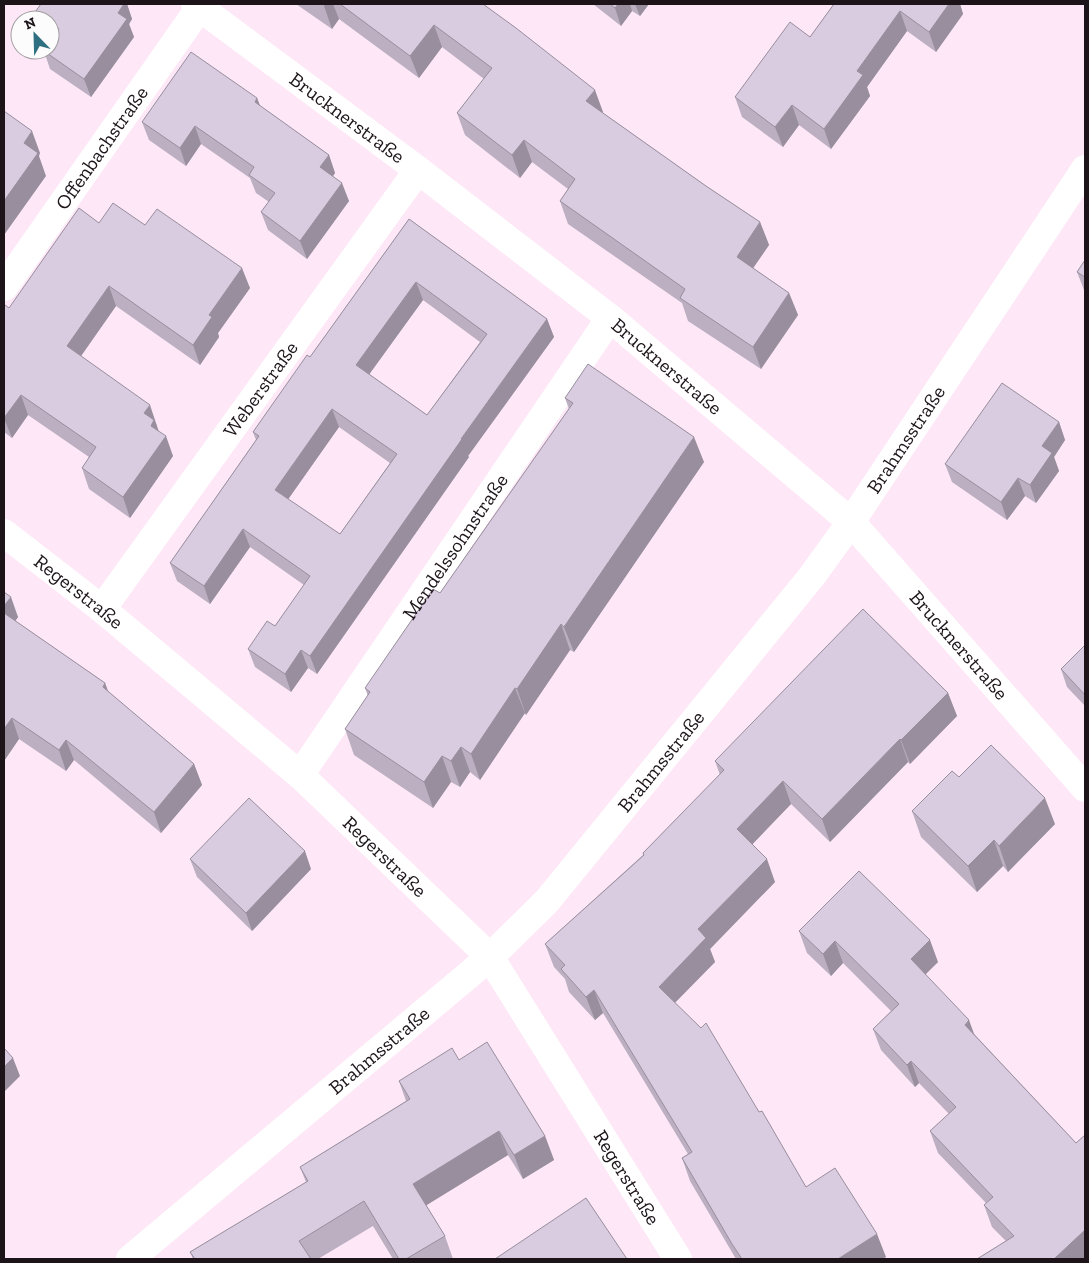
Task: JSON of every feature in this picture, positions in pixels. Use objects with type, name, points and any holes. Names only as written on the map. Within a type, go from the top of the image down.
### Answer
[{"type":"street","name":"Brucknerstraße","points":[[198,6],[418,170],[610,318],[851,522],[1085,788]]},
{"type":"street","name":"Offenbachstraße","points":[[4,287],[198,6]]},
{"type":"street","name":"Brahmsstraße","points":[[130,1259],[490,957],[547,901],[812,576],[851,522],[1085,169]]},
{"type":"street","name":"Weberstraße","points":[[102,609],[418,170]]},
{"type":"street","name":"Mendelssohnstraße","points":[[300,775],[610,318]]},
{"type":"street","name":"Regerstraße","points":[[4,533],[102,609],[300,775],[490,957],[678,1259]]},
{"type":"building","points":[[41,4],[124,4],[118,13],[127,19],[84,79],[57,60],[60,60],[60,10],[36,10]]},
{"type":"building","points":[[340,4],[483,4],[595,90],[586,101],[760,222],[737,257],[789,293],[753,347],[680,298],[685,289],[560,201],[575,179],[524,140],[512,155],[457,113],[492,68],[434,25],[410,56]]},
{"type":"building","points":[[610,4],[618,4],[615,8]]},
{"type":"building","points":[[834,4],[949,4],[929,32],[900,11],[857,71],[863,75],[824,129],[792,105],[775,127],[735,97],[790,22],[810,37]]},
{"type":"building","points":[[191,52],[257,98],[255,102],[329,155],[320,167],[342,183],[300,241],[261,212],[275,193],[249,175],[254,167],[195,126],[180,148],[142,122]]},
{"type":"building","points":[[4,111],[32,131],[24,143],[38,153],[4,201]]},
{"type":"building","points":[[113,203],[145,225],[157,209],[242,268],[209,315],[212,317],[193,345],[109,286],[67,346],[150,405],[144,413],[154,420],[151,426],[166,436],[123,497],[82,468],[96,447],[21,395],[4,418],[5,305],[9,308],[79,208],[99,223]]},
{"type":"building","points":[[409,219],[547,319],[310,656],[301,650],[285,674],[248,649],[267,621],[275,626],[310,576],[243,529],[204,586],[170,563],[259,436],[253,432],[307,355],[310,357]],"holes":[[[416,282],[487,334],[427,415],[356,365]],[[332,409],[397,454],[340,534],[275,490]]]},
{"type":"building","points":[[1085,260],[1085,277],[1077,272]]},
{"type":"building","points":[[588,364],[694,437],[564,627],[561,624],[471,754],[461,747],[451,761],[442,756],[424,782],[345,729],[370,692],[365,688],[433,589],[440,593],[573,403],[565,398]]},
{"type":"building","points":[[1002,383],[1059,422],[1042,446],[1052,453],[1030,485],[1018,478],[1001,502],[945,464]]},
{"type":"building","points":[[4,592],[11,597],[4,606]]},
{"type":"building","points":[[863,609],[948,693],[822,819],[783,781],[737,829],[767,859],[698,929],[706,938],[659,987],[701,1028],[706,1023],[759,1112],[762,1111],[806,1187],[835,1168],[877,1234],[838,1259],[742,1259],[682,1158],[692,1152],[594,990],[586,997],[561,969],[565,965],[545,944],[644,855],[643,853],[724,770],[715,761]]},
{"type":"building","points":[[4,613],[105,683],[103,687],[194,764],[154,812],[66,740],[59,750],[12,718],[4,729]]},
{"type":"building","points":[[1085,645],[1085,695],[1061,669]]},
{"type":"building","points":[[991,745],[1045,798],[999,846],[994,840],[968,866],[912,811],[952,771],[959,777]]},
{"type":"building","points":[[249,798],[305,851],[246,913],[190,859]]},
{"type":"building","points":[[859,871],[930,940],[911,959],[969,1020],[965,1025],[1076,1143],[1085,1135],[1085,1230],[1054,1259],[977,1259],[1014,1236],[984,1205],[993,1197],[930,1131],[956,1107],[911,1061],[907,1065],[873,1029],[899,1004],[835,941],[823,954],[799,931]]},
{"type":"building","points":[[487,1042],[545,1136],[514,1155],[499,1131],[413,1184],[445,1236],[406,1259],[399,1259],[364,1201],[299,1241],[311,1259],[195,1259],[190,1252],[308,1181],[300,1167],[410,1099],[399,1081],[452,1048],[459,1060]]},
{"type":"building","points":[[4,1048],[13,1058],[4,1067]]},
{"type":"building","points":[[586,1198],[627,1259],[495,1259]]}]
